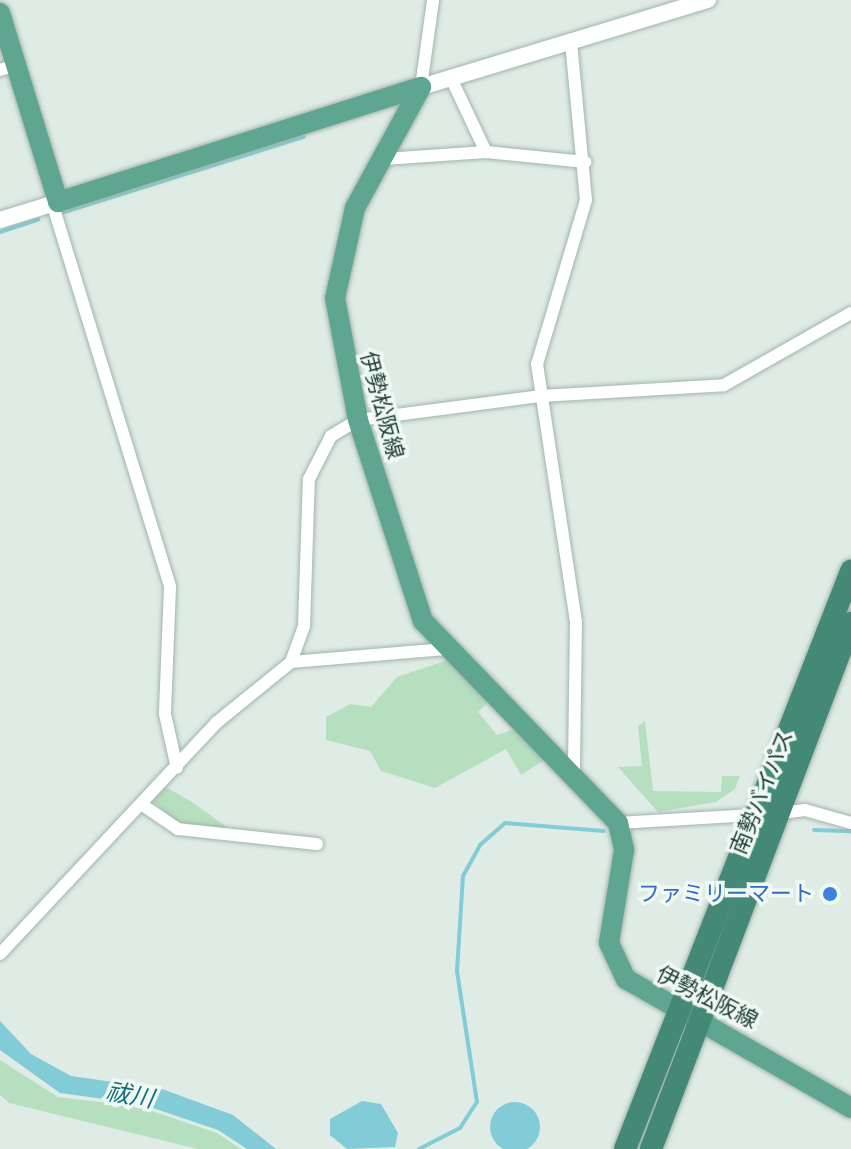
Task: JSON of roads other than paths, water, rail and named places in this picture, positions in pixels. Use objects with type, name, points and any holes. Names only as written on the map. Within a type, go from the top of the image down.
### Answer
[{"type":"highway","name":"南勢バイパス","points":[[625,1149],[677,1008],[851,571]]},
{"type":"highway","name":"南勢バイパス","points":[[651,1149],[851,623]]},
{"type":"main road","points":[[0,13],[8,68],[58,202],[421,87]]},
{"type":"main road","name":"伊勢松阪線","points":[[421,87],[355,208],[335,278],[358,420],[423,621],[445,649],[574,771],[618,823],[624,850],[612,956],[632,984],[701,1018],[851,1108]]},
{"type":"street","points":[[433,0],[421,87],[708,0]]},
{"type":"street","points":[[571,42],[586,162],[586,200],[567,281],[540,335],[541,396],[576,622],[574,771]]},
{"type":"street","points":[[451,78],[486,152]]},
{"type":"street","points":[[384,159],[486,152],[586,162]]},
{"type":"street","points":[[0,220],[58,202],[170,587],[165,714],[177,768]]},
{"type":"street","points":[[0,954],[216,723],[291,662],[304,626],[309,479],[322,444],[358,420],[541,396],[724,385],[851,313]]},
{"type":"street","points":[[291,662],[445,649]]},
{"type":"street","points":[[141,804],[178,829],[317,844]]},
{"type":"street","points":[[781,813],[805,810],[851,823]]},
{"type":"street","points":[[618,823],[753,815]]},
{"type":"water","name":"祓川","points":[[0,1021],[31,1054],[71,1076],[162,1089],[233,1115],[276,1149],[247,1149],[218,1130],[141,1104],[60,1093],[0,1050]]},
{"type":"water","points":[[362,1101],[381,1104],[398,1133],[395,1147],[347,1149],[330,1135],[330,1119]]},
{"type":"water","points":[[515,1102],[533,1109],[540,1127],[533,1145],[515,1152],[497,1145],[490,1127],[497,1109]]},
{"type":"waterway","points":[[64,212],[304,137]]},
{"type":"waterway","points":[[0,232],[38,220]]},
{"type":"waterway","points":[[419,1149],[460,1128],[477,1102],[457,971],[463,876],[480,845],[505,823],[604,831]]},
{"type":"waterway","points":[[814,830],[851,831]]},
{"type":"place","name":"ファミリーマート","points":[[830,894]]}]
